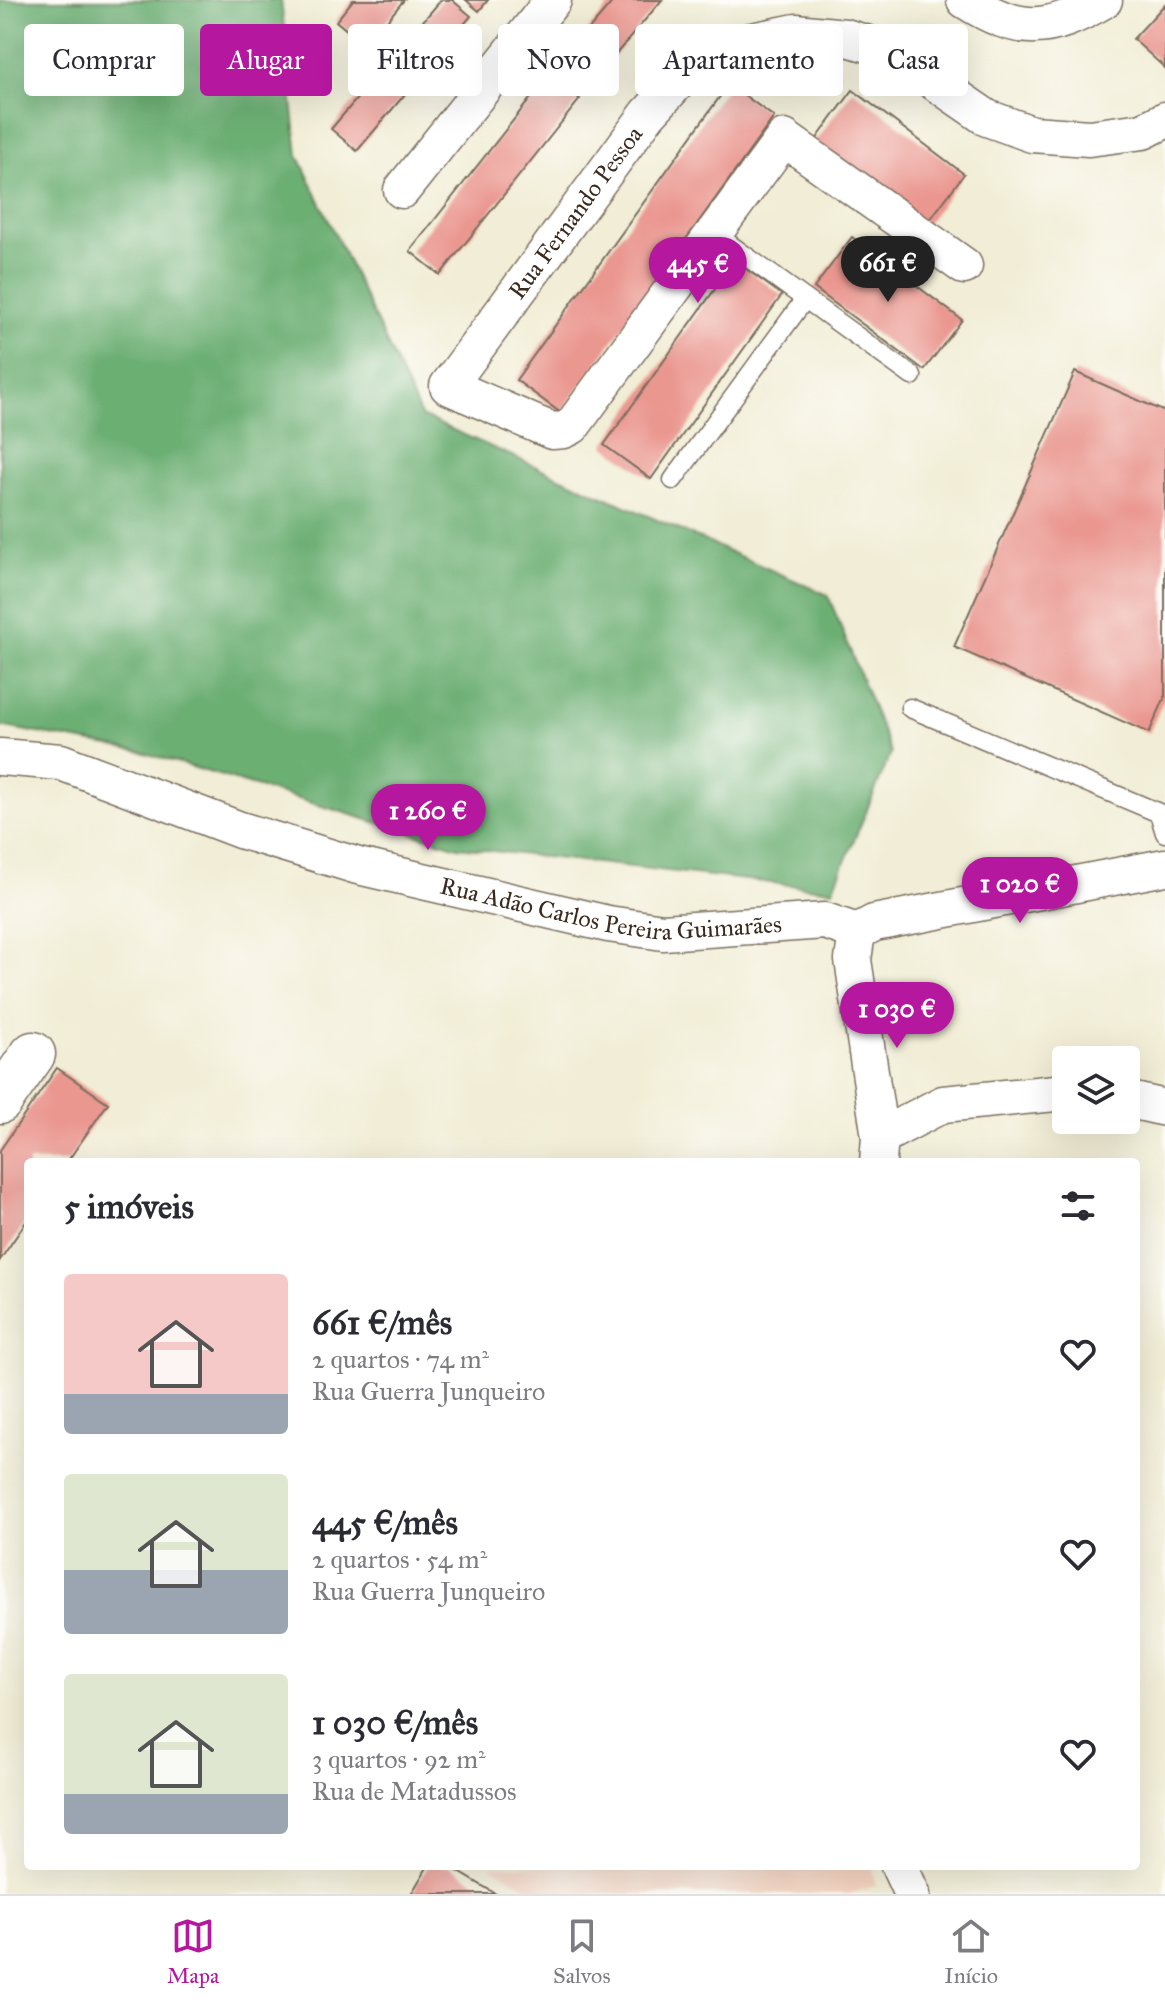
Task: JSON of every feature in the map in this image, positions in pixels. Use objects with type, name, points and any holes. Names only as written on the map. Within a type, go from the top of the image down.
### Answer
[{"type":"street","points":[[402,190],[553,0]]},
{"type":"street","points":[[965,0],[994,18],[1036,26],[1073,18],[1104,0]]},
{"type":"street","name":"Rua Fernando Pessoa","points":[[714,233],[572,426],[552,431],[448,386],[648,114],[686,73],[737,44],[796,32],[845,37],[888,50],[987,118],[1032,134],[1089,138],[1143,131],[1165,120]]},
{"type":"street","points":[[714,233],[784,138],[964,266]]},
{"type":"street","name":"Rua Adão Carlos Pereira Guimarães","points":[[0,757],[61,762],[240,830],[343,862],[608,924],[663,932],[825,921],[857,932]]},
{"type":"street","points":[[1052,1093],[943,1104],[879,1150],[853,960],[857,932],[874,923],[1165,867]]},
{"type":"street","points":[[0,1101],[33,1054]]},
{"type":"street","points":[[1140,1102],[1165,1108]]},
{"type":"street","points":[[901,1870],[912,1894]]},
{"type":"lane","points":[[714,233],[912,376]]},
{"type":"lane","points":[[673,480],[805,299]]},
{"type":"lane","points":[[910,708],[1159,813],[1165,833]]},
{"type":"shaded area","points":[[497,1870],[872,1870],[877,1885],[849,1894],[539,1894]]},
{"type":"green space","points":[[0,0],[281,0],[284,24],[200,24],[200,96],[292,96],[298,155],[421,416],[828,595],[891,753],[833,890],[458,847],[142,752],[0,726]]},
{"type":"building","points":[[353,0],[404,0],[384,24],[348,24],[348,31],[336,21]]},
{"type":"building","points":[[441,0],[452,0],[471,16],[464,24],[421,24]]},
{"type":"building","points":[[466,0],[488,0],[479,11]]},
{"type":"building","points":[[614,0],[662,0],[642,24],[635,24],[635,32],[619,51],[619,24],[593,24]]},
{"type":"building","points":[[1165,4],[1165,68],[1133,39]]},
{"type":"building","points":[[853,90],[964,174],[926,225],[815,141]]},
{"type":"building","points":[[359,96],[403,96],[357,151],[331,129]]},
{"type":"building","points":[[532,96],[576,96],[580,99],[440,275],[410,251]]},
{"type":"building","points":[[720,96],[745,96],[774,117],[561,413],[516,380]]},
{"type":"building","points":[[852,237],[962,320],[924,370],[814,288]]},
{"type":"building","points":[[735,261],[782,295],[651,479],[604,445]]},
{"type":"building","points":[[1075,372],[1165,412],[1165,697],[1149,733],[954,647]]},
{"type":"building","points":[[57,1068],[108,1103],[70,1158],[24,1158],[24,1225],[0,1260],[0,1150]]},
{"type":"building","points":[[426,1870],[456,1870],[496,1894],[411,1894]]}]
